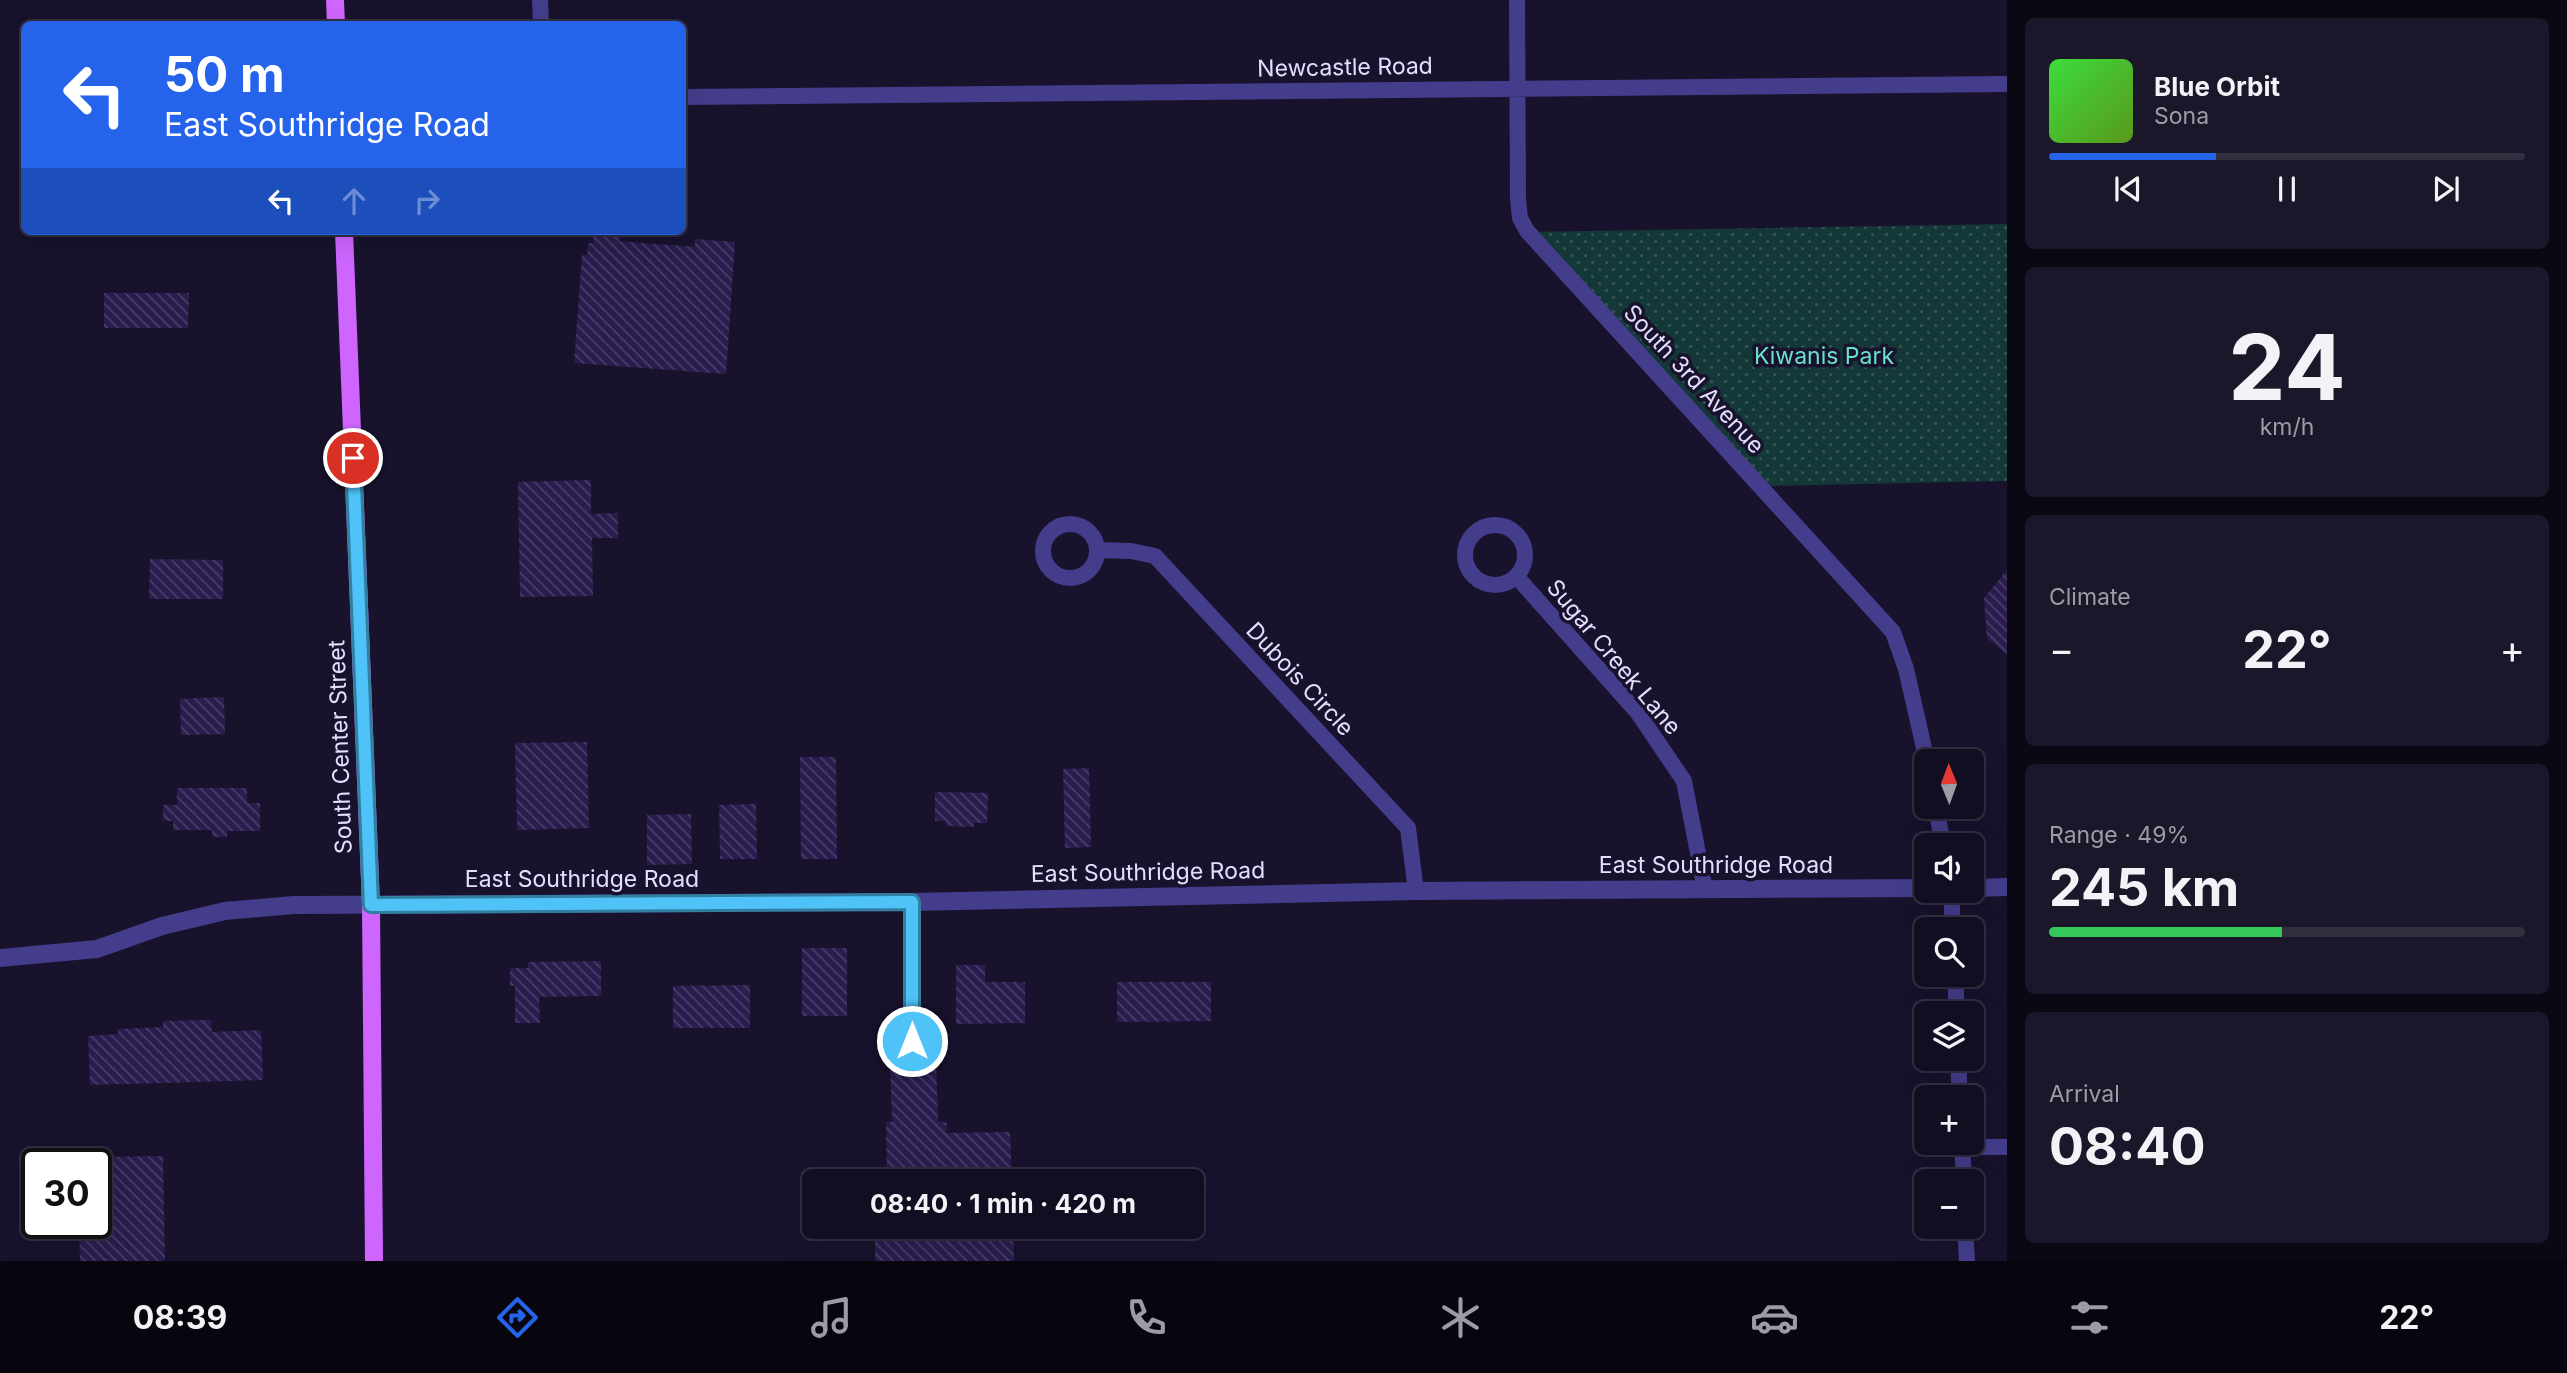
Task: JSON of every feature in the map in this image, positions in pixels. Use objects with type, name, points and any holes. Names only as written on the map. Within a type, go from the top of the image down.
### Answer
[{"type":"main road","points":[[335,0],[336,21]]},
{"type":"main road","name":"South Center Street","points":[[344,235],[371,905],[374,1261]]},
{"type":"street","points":[[540,0],[541,21]]},
{"type":"street","name":"South 3rd Avenue","points":[[1517,0],[1518,199],[1520,218],[1527,232],[1893,632],[1906,669],[1924,749]]},
{"type":"street","name":"Newcastle Road","points":[[686,97],[2007,84]]},
{"type":"street","name":"Dubois Circle","points":[[1097,550],[1131,551],[1155,556],[1408,828],[1416,891]]},
{"type":"street","name":"Sugar Creek Lane","points":[[1516,576],[1638,713],[1684,781],[1705,889]]},
{"type":"street","points":[[1984,888],[2007,887]]},
{"type":"street","name":"East Southridge Road","points":[[0,958],[97,949],[162,926],[225,911],[294,905],[912,902],[1416,891],[1914,888]]},
{"type":"street","points":[[912,902],[912,1041]]},
{"type":"street","points":[[1984,1146],[2007,1147]]},
{"type":"street","points":[[1966,1239],[1967,1261]]},
{"type":"green space","name":"Kiwanis Park","points":[[2007,224],[2007,481],[1761,486],[1527,232]]},
{"type":"building","points":[[593,236],[620,237],[619,241],[695,247],[695,239],[735,242],[726,374],[574,363],[582,255],[587,255],[588,243],[593,243]]},
{"type":"building","points":[[104,293],[189,293],[188,328],[104,328]]},
{"type":"building","points":[[591,480],[591,514],[618,513],[618,538],[592,538],[593,596],[520,597],[518,482]]},
{"type":"building","points":[[150,559],[223,560],[223,599],[149,599]]},
{"type":"building","points":[[2007,570],[2007,655],[1987,638],[1984,598]]},
{"type":"building","points":[[224,697],[225,734],[181,735],[180,699]]},
{"type":"building","points":[[587,742],[589,828],[517,830],[515,743]]},
{"type":"building","points":[[800,757],[836,757],[837,859],[801,859]]},
{"type":"building","points":[[1089,768],[1091,847],[1065,848],[1063,769]]},
{"type":"building","points":[[177,788],[247,788],[247,803],[260,803],[260,831],[227,831],[227,837],[212,837],[212,830],[173,830],[173,821],[163,821],[163,805],[177,805]]},
{"type":"building","points":[[935,792],[988,793],[987,823],[974,823],[974,827],[946,826],[946,821],[935,821]]},
{"type":"building","points":[[756,804],[757,859],[720,859],[719,805]]},
{"type":"building","points":[[691,814],[692,864],[647,865],[647,815]]},
{"type":"building","points":[[802,948],[847,948],[847,1016],[802,1016]]},
{"type":"building","points":[[601,961],[601,996],[539,997],[540,1023],[515,1023],[515,986],[510,986],[510,968],[528,968],[528,962]]},
{"type":"building","points":[[956,965],[985,965],[985,982],[1025,982],[1025,1023],[956,1024]]},
{"type":"building","points":[[1117,982],[1211,982],[1211,1021],[1117,1022]]},
{"type":"building","points":[[750,985],[750,1028],[673,1028],[673,986]]},
{"type":"building","points":[[211,1020],[212,1032],[261,1030],[263,1080],[90,1085],[88,1036],[118,1034],[118,1029],[163,1027],[163,1021]]},
{"type":"building","points":[[890,1058],[936,1058],[938,1121],[947,1123],[946,1133],[1010,1132],[1012,1169],[887,1169],[886,1122],[892,1122]]},
{"type":"building","points":[[163,1156],[165,1261],[80,1261],[79,1239],[112,1239],[112,1157]]},
{"type":"building","points":[[875,1239],[1013,1239],[1014,1261],[875,1261]]},
{"type":"route","points":[[353,458],[371,905],[912,902],[912,1041]]}]
